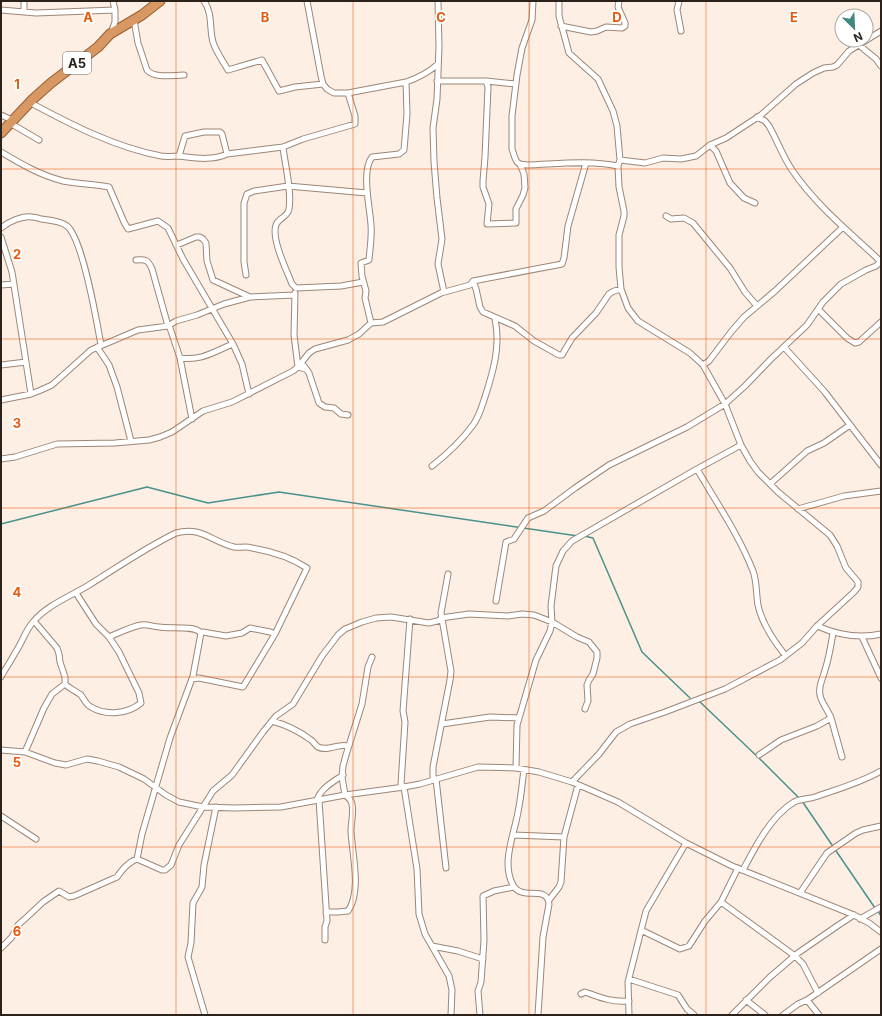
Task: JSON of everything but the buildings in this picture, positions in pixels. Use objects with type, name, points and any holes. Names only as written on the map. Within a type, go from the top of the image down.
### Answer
[{"type":"highway","name":"A5","points":[[1,133],[29,102],[98,47],[110,34],[134,20],[160,1]]},
{"type":"street","points":[[24,1],[24,12]]},
{"type":"street","points":[[110,34],[115,22],[113,1]]},
{"type":"street","points":[[204,1],[209,10],[215,47],[228,70],[262,60],[279,91],[295,87],[323,84]]},
{"type":"street","points":[[307,1],[323,84],[327,89],[334,93],[348,93],[406,82],[418,78],[432,70],[438,64]]},
{"type":"street","points":[[438,1],[438,64],[433,128],[434,162],[442,239],[438,264],[444,292]]},
{"type":"street","points":[[486,81],[488,88],[483,187],[489,204],[487,224],[516,223],[516,209],[525,188],[524,174],[512,149],[512,116],[516,84],[525,39],[530,27],[533,1]]},
{"type":"street","points":[[559,1],[558,9],[568,53],[598,79],[616,119],[619,133],[619,187],[624,211],[620,228],[618,248],[619,267],[621,289],[628,308],[638,321],[690,353],[703,365],[725,404],[741,445],[754,466],[770,484],[830,535],[837,546],[846,568],[858,582],[858,587],[854,592],[817,626],[802,643],[785,656],[725,689],[630,724],[616,732],[595,760],[572,782]]},
{"type":"street","points":[[561,26],[591,32],[606,27],[624,27],[624,20],[618,7],[619,1]]},
{"type":"street","points":[[679,1],[677,10],[681,31]]},
{"type":"street","points":[[1,10],[43,13],[115,10]]},
{"type":"street","points":[[134,20],[138,43],[147,70],[150,73],[158,75],[184,76]]},
{"type":"street","points":[[620,160],[645,163],[663,158],[672,159],[696,156],[710,145],[726,138],[757,117],[796,84],[813,73],[824,68],[833,68],[849,51],[854,48]]},
{"type":"street","points":[[863,48],[876,59],[881,66]]},
{"type":"street","points":[[437,81],[486,81],[516,84]]},
{"type":"street","points":[[371,323],[365,298],[365,287],[361,262],[369,260],[371,238],[370,207],[367,193],[368,167],[372,157],[399,154],[404,150],[407,114],[406,82]]},
{"type":"street","points":[[29,102],[66,122],[103,138],[138,150],[162,156],[208,159],[228,154],[283,147],[303,139],[355,124],[355,116],[348,93]]},
{"type":"street","points":[[1,116],[39,140]]},
{"type":"street","points":[[496,601],[506,542],[514,539],[528,518],[544,510],[609,465],[687,427],[725,404],[807,325],[819,310],[823,302],[841,284],[881,263],[814,198],[791,168],[769,126],[765,121],[757,117]]},
{"type":"street","points":[[179,156],[185,136],[204,132],[220,132],[228,154]]},
{"type":"street","points":[[710,145],[716,151],[730,183],[744,198],[755,203]]},
{"type":"street","points":[[283,147],[288,186],[289,209],[288,214],[278,221],[275,226],[278,250],[292,284],[296,288],[341,286],[363,282]]},
{"type":"street","points":[[1,152],[32,170],[51,177],[64,181],[109,187],[126,228],[130,229],[158,221],[168,228],[183,259],[242,364],[249,394]]},
{"type":"street","points":[[520,164],[586,163],[618,166]]},
{"type":"street","points":[[1,459],[15,457],[57,444],[93,444],[160,437],[172,432],[203,411],[232,402],[283,377],[298,367],[309,353],[315,349],[348,340],[360,334],[371,323],[383,322],[444,292],[470,285],[473,281],[562,264],[568,226],[586,163]]},
{"type":"street","points":[[246,275],[244,262],[245,197],[247,194],[254,191],[288,186],[367,193]]},
{"type":"street","points":[[1,228],[4,225],[20,218],[30,216],[67,226],[72,233],[82,258],[93,301],[99,346],[109,365],[117,387],[131,441]]},
{"type":"street","points":[[666,216],[671,219],[684,218],[693,223],[730,268],[745,292],[757,306]]},
{"type":"street","points":[[703,365],[709,361],[744,317],[775,291],[843,227]]},
{"type":"street","points":[[1,237],[12,272],[31,394]]},
{"type":"street","points":[[177,245],[196,237],[203,239],[206,243],[207,261],[213,280],[250,297]]},
{"type":"street","points":[[136,260],[144,259],[148,261],[150,265],[168,326],[180,358],[192,419]]},
{"type":"street","points":[[473,281],[481,310],[495,319],[515,326],[534,341],[556,354],[562,355],[572,338],[596,313],[609,294],[621,289]]},
{"type":"street","points":[[1,285],[14,284]]},
{"type":"street","points":[[296,288],[294,335],[298,367]]},
{"type":"street","points":[[1,400],[31,394],[52,384],[82,357],[99,346],[138,330],[168,326],[176,321],[197,315],[224,304],[250,297],[295,295]]},
{"type":"street","points":[[819,310],[847,338],[855,343],[859,342],[881,322]]},
{"type":"street","points":[[432,466],[445,456],[476,420],[486,395],[495,361],[497,327],[495,319]]},
{"type":"street","points":[[180,358],[200,358],[232,344]]},
{"type":"street","points":[[784,347],[824,391],[881,465]]},
{"type":"street","points":[[302,361],[309,373],[317,398],[322,405],[325,407],[334,408],[341,414],[348,415]]},
{"type":"street","points":[[1,364],[26,362]]},
{"type":"street","points":[[298,367],[305,368]]},
{"type":"street","points":[[770,484],[807,451],[824,443],[850,425]]},
{"type":"street","points":[[516,768],[516,732],[519,718],[536,660],[547,639],[552,622],[551,606],[556,566],[563,551],[572,541],[741,445]]},
{"type":"street","points":[[697,469],[749,561],[754,574],[758,604],[763,622],[785,656]]},
{"type":"street","points":[[798,509],[844,496],[881,491]]},
{"type":"street","points":[[1,677],[34,621],[46,610],[157,542],[182,532],[199,532],[232,547],[251,547],[288,558],[307,568],[275,634],[243,687],[199,678],[192,679]]},
{"type":"street","points":[[446,868],[434,768],[451,671],[441,619],[448,574]]},
{"type":"street","points":[[65,684],[81,695],[90,707],[111,713],[118,713],[142,703],[139,693],[119,652],[109,637],[96,624],[76,593]]},
{"type":"street","points":[[1,948],[12,937],[18,925],[42,902],[59,891],[69,897],[74,896],[117,877],[131,861],[137,859],[162,870],[168,869],[179,845],[202,806],[213,791],[232,775],[272,721],[293,704],[322,656],[338,635],[345,629],[362,622],[376,618],[391,617],[429,623],[441,619],[469,614],[508,616],[522,614],[534,615],[552,622],[577,637],[589,642],[597,652],[593,674],[587,685],[588,701],[585,709]]},
{"type":"street","points":[[410,619],[403,711],[405,722],[401,784],[404,787],[418,879],[419,914],[425,934],[449,976],[452,990],[451,1015]]},
{"type":"street","points":[[34,621],[57,648],[65,677],[65,684]]},
{"type":"street","points":[[109,637],[147,625],[160,628],[193,629],[202,633],[226,636],[242,634],[250,628],[275,634]]},
{"type":"street","points":[[817,626],[833,633],[862,637],[881,634]]},
{"type":"street","points":[[137,859],[142,834],[170,738],[192,679],[202,633]]},
{"type":"street","points":[[833,633],[825,671],[821,679],[820,697],[831,718],[842,757]]},
{"type":"street","points":[[862,637],[881,678]]},
{"type":"street","points":[[326,912],[348,911],[351,907],[354,895],[355,864],[352,832],[352,803],[348,796],[345,795],[342,775],[348,746],[362,704],[368,667],[372,657]]},
{"type":"street","points":[[25,752],[44,708],[52,694],[65,684]]},
{"type":"street","points":[[442,724],[490,717],[519,718]]},
{"type":"street","points":[[759,755],[782,740],[817,726],[831,718]]},
{"type":"street","points":[[272,721],[298,731],[318,746],[324,748],[334,748],[343,744],[348,746]]},
{"type":"street","points":[[1,750],[25,752],[55,763],[66,765],[87,759],[98,760],[119,767],[144,780],[179,802],[216,807],[281,807],[345,795],[404,787],[435,780],[478,767],[516,768],[538,772],[572,782],[618,802],[686,843],[740,869],[854,915],[869,923],[881,932]]},
{"type":"street","points":[[524,770],[518,812],[508,861],[508,875],[518,892],[523,894],[540,894],[546,896],[549,900]]},
{"type":"street","points":[[641,930],[680,949],[689,946],[705,921],[721,902],[740,869],[759,841],[781,813],[795,801],[868,779],[881,771]]},
{"type":"street","points":[[325,940],[325,927],[327,921],[318,800],[319,794],[330,783],[342,775]]},
{"type":"street","points":[[538,1015],[542,937],[549,900],[561,882],[564,837],[578,785]]},
{"type":"street","points":[[205,1015],[188,957],[191,943],[194,903],[202,887],[204,865],[216,807]]},
{"type":"street","points":[[1,816],[36,839]]},
{"type":"street","points":[[800,893],[827,853],[856,833],[881,826]]},
{"type":"street","points":[[513,835],[564,837]]},
{"type":"street","points":[[629,1015],[629,979],[646,911],[686,843]]},
{"type":"street","points":[[480,1015],[478,991],[481,982],[484,940],[483,896],[494,891],[514,887]]},
{"type":"street","points":[[721,902],[803,964],[818,993]]},
{"type":"street","points":[[860,919],[881,907]]},
{"type":"street","points":[[732,1015],[746,1000],[794,956],[854,915]]},
{"type":"street","points":[[432,946],[483,959]]},
{"type":"street","points":[[783,1015],[798,1004],[818,993],[881,949]]},
{"type":"street","points":[[629,979],[678,994],[687,1009],[694,1015]]},
{"type":"street","points":[[581,994],[585,992],[600,999],[609,1001],[629,1001]]},
{"type":"street","points":[[746,1000],[765,1015]]},
{"type":"street","points":[[807,1000],[819,1015]]},
{"type":"waterway","points":[[1,524],[147,487],[208,503],[279,492],[578,536]]},
{"type":"waterway","points":[[584,536],[593,538],[642,652],[690,698]]},
{"type":"waterway","points":[[699,701],[799,798]]},
{"type":"waterway","points":[[802,801],[875,908]]},
{"type":"waterway","points":[[878,911],[881,916]]}]
